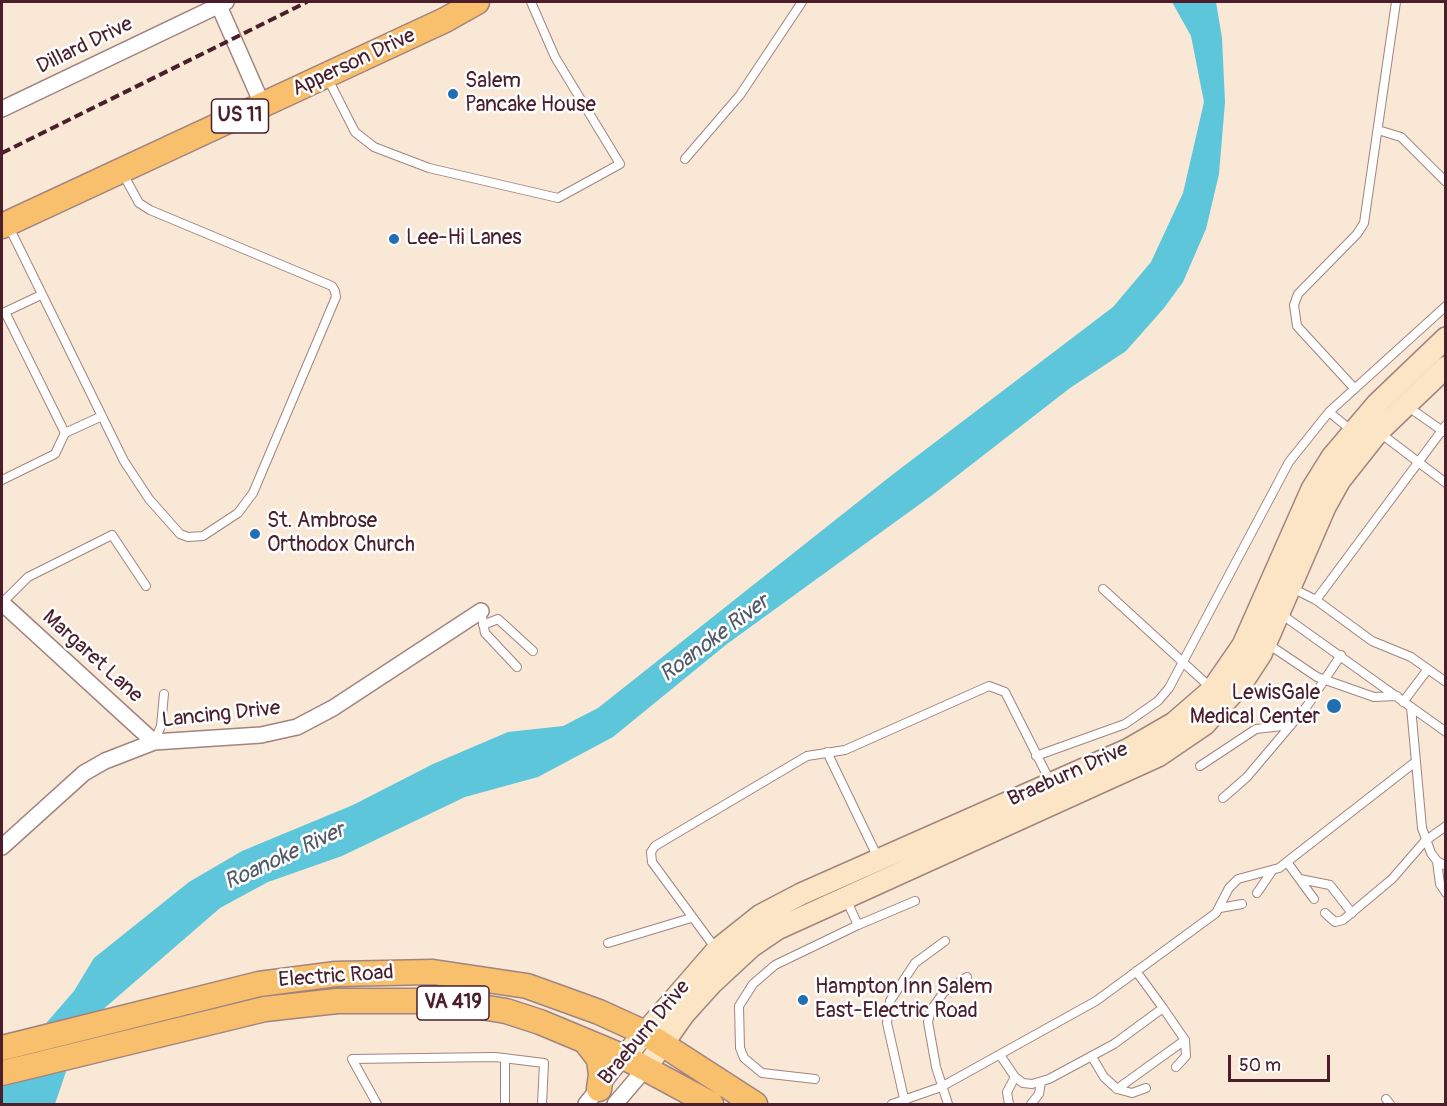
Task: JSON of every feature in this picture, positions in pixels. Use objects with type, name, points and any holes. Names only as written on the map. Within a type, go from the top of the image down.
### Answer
[{"type":"main road","name":"Apperson Drive","points":[[5,225],[445,20],[477,2]]},
{"type":"main road","name":"Electric Road","points":[[2,1048],[166,1005],[297,977],[434,972],[527,986],[599,1012],[654,1039],[755,1104]]},
{"type":"main road","name":"Electric Road","points":[[2,1072],[265,1009],[296,1004],[418,1001],[463,1004],[506,1011],[635,1063],[711,1104]]},
{"type":"main road","points":[[585,1041],[599,1059],[600,1099]]},
{"type":"street","name":"Dillard Drive","points":[[2,109],[221,3],[263,105]]},
{"type":"street","name":"Braeburn Drive","points":[[1258,637],[1263,602],[1312,489],[1397,398],[1446,338]]},
{"type":"street","name":"Braeburn Drive","points":[[1397,398],[1446,367]]},
{"type":"street","name":"Braeburn Drive","points":[[600,1099],[635,1063],[717,950],[737,931],[772,921],[841,887],[1055,791],[1158,756],[1190,735],[1219,697],[1243,645],[1258,637],[1280,614],[1325,507],[1365,431]]},
{"type":"street","name":"Margaret Lane","points":[[2,603],[154,742]]},
{"type":"street","name":"Lancing Drive","points":[[2,847],[84,773],[120,754],[154,742],[261,735],[297,727],[333,708],[482,618]]},
{"type":"street","name":"Braeburn Drive","points":[[841,887],[878,860],[920,852]]},
{"type":"street","name":"Braeburn Drive","points":[[654,1039],[684,1014],[772,921]]},
{"type":"street","name":"Braeburn Drive","points":[[600,1099],[635,1063]]},
{"type":"lane","points":[[327,75],[356,132],[374,147],[429,168],[558,198],[620,164],[555,57],[531,2]]},
{"type":"lane","points":[[686,159],[740,95],[802,2]]},
{"type":"lane","points":[[1354,388],[1297,326],[1293,305],[1298,294],[1357,234],[1364,223],[1396,2]]},
{"type":"lane","points":[[1378,130],[1401,137],[1446,182]]},
{"type":"lane","points":[[5,225],[124,461],[164,518],[180,534],[188,537],[203,536],[238,513],[253,493],[336,297],[332,286],[140,203],[122,172]]},
{"type":"lane","points":[[41,295],[3,313],[65,433]]},
{"type":"lane","points":[[1036,756],[1125,724],[1142,715],[1169,688],[1289,462],[1329,412],[1446,306]]},
{"type":"lane","points":[[1316,600],[1444,429],[1397,398]]},
{"type":"lane","points":[[1329,412],[1365,431],[1446,483]]},
{"type":"lane","points":[[2,480],[55,454],[65,433],[102,416]]},
{"type":"lane","points":[[2,603],[28,577],[112,535],[146,586]]},
{"type":"lane","points":[[1272,578],[1316,600],[1372,641],[1402,651],[1446,682]]},
{"type":"lane","points":[[1103,589],[1183,661],[1219,697]]},
{"type":"lane","points":[[1263,602],[1341,655],[1446,732]]},
{"type":"lane","points":[[517,667],[484,633],[482,618],[498,619],[533,651]]},
{"type":"lane","points":[[1258,637],[1325,679],[1374,697],[1400,699]]},
{"type":"lane","points":[[1223,798],[1247,777],[1292,725],[1341,655]]},
{"type":"lane","points":[[1400,699],[1428,669]]},
{"type":"lane","points":[[717,950],[691,918],[652,862],[651,852],[655,846],[807,756],[844,750],[989,686],[1005,693],[1055,791]]},
{"type":"lane","points":[[154,742],[161,726],[164,694]]},
{"type":"lane","points":[[1411,707],[1414,763],[1425,841],[1437,861],[1440,884],[1446,893]]},
{"type":"lane","points":[[1200,766],[1256,729],[1292,725]]},
{"type":"lane","points":[[827,752],[878,860]]},
{"type":"lane","points":[[1257,893],[1272,872],[1414,763]]},
{"type":"lane","points":[[1325,913],[1335,922],[1352,913],[1392,879],[1425,841],[1446,826]]},
{"type":"lane","points":[[1287,861],[1314,899]]},
{"type":"lane","points":[[1437,861],[1446,866]]},
{"type":"lane","points":[[892,1104],[904,1102],[941,1087],[1096,1001],[1220,908],[1229,888],[1238,879],[1272,872]]},
{"type":"lane","points":[[1300,879],[1330,885],[1352,913]]},
{"type":"lane","points":[[841,887],[858,926]]},
{"type":"lane","points":[[815,1079],[762,1072],[744,1058],[740,1048],[739,1006],[753,984],[775,966],[915,901]]},
{"type":"lane","points":[[1220,908],[1229,909],[1242,904]]},
{"type":"lane","points":[[608,943],[691,918]]},
{"type":"lane","points":[[904,1102],[887,1023],[890,1001],[915,963],[945,941]]},
{"type":"lane","points":[[1136,971],[1185,1040],[1186,1056],[1176,1067]]},
{"type":"lane","points":[[948,1104],[941,1087],[928,1034],[928,1022],[931,1010],[944,992],[967,977]]},
{"type":"lane","points":[[1000,1055],[1023,1083],[1041,1082],[1092,1057],[1163,1008]]},
{"type":"lane","points":[[1117,1089],[1185,1040]]},
{"type":"lane","points":[[1092,1057],[1104,1077],[1117,1089],[1132,1093],[1146,1088]]},
{"type":"lane","points":[[505,1058],[505,1104]]},
{"type":"lane","points":[[377,1104],[352,1059],[505,1058],[544,1062],[543,1104]]},
{"type":"lane","points":[[1009,1104],[1007,1092],[1016,1077]]},
{"type":"lane","points":[[1031,1104],[1039,1094],[1041,1082]]},
{"type":"water","name":"Roanoke River","points":[[1172,2],[1216,2],[1222,38],[1225,102],[1219,174],[1206,229],[1183,282],[1164,308],[1126,351],[1070,388],[931,496],[727,644],[613,737],[538,777],[465,797],[342,856],[268,882],[220,908],[100,1012],[72,1054],[55,1104],[2,1104],[2,1074],[74,991],[94,958],[189,882],[242,851],[353,805],[433,764],[508,732],[563,726],[598,708],[892,475],[1113,307],[1151,262],[1183,193],[1204,102],[1191,36]]},
{"type":"railway","points":[[2,153],[307,2]]},
{"type":"place","name":"Salem Pancake House","points":[[453,94]]},
{"type":"place","name":"Lee-Hi Lanes","points":[[394,239]]},
{"type":"place","name":"St. Ambrose Orthodox Church","points":[[255,534]]},
{"type":"place","name":"LewisGale Medical Center","points":[[1334,706]]},
{"type":"place","name":"Hampton Inn Salem East-Electric Road","points":[[803,1000]]}]
